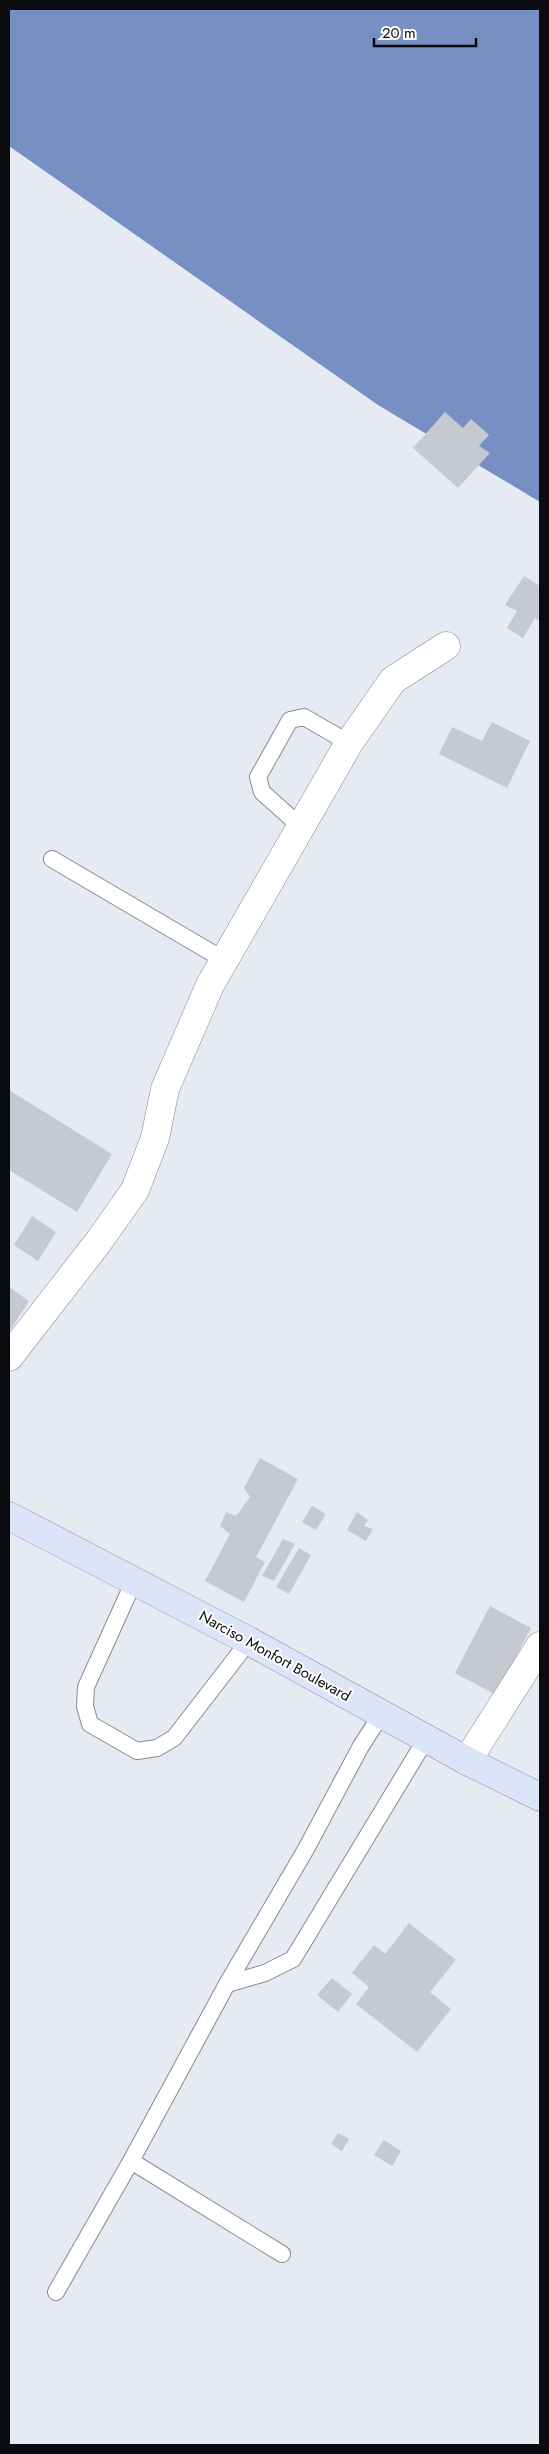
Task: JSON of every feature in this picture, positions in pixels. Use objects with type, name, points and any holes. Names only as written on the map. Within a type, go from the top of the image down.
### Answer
[{"type":"main road","name":"Narciso Monfort Boulevard","points":[[9,1516],[249,1641],[466,1760],[540,1797]]},
{"type":"street","points":[[9,1356],[99,1241],[135,1190],[155,1138],[165,1090],[210,985],[349,743],[394,680],[446,646]]},
{"type":"street","points":[[466,1760],[540,1646]]},
{"type":"lane","points":[[300,826],[262,792],[258,777],[290,720],[304,718],[349,743]]},
{"type":"lane","points":[[52,859],[224,960]]},
{"type":"lane","points":[[134,1581],[86,1687],[84,1706],[90,1724],[137,1751],[157,1748],[174,1738],[249,1641]]},
{"type":"lane","points":[[56,2292],[131,2162],[227,1984],[306,1849],[361,1746],[381,1715]]},
{"type":"lane","points":[[227,1984],[265,1974],[293,1958],[426,1738]]},
{"type":"lane","points":[[131,2162],[282,2254]]},
{"type":"water","points":[[9,9],[540,9],[540,502],[378,405],[9,146]]},
{"type":"building","points":[[445,412],[463,428],[471,419],[489,435],[479,446],[490,453],[458,488],[413,448]]},
{"type":"building","points":[[524,576],[540,586],[540,621],[535,618],[523,638],[507,628],[517,611],[505,605]]},
{"type":"building","points":[[492,722],[530,741],[507,788],[439,754],[452,727],[482,741]]},
{"type":"building","points":[[9,1090],[112,1154],[77,1212],[9,1170]]},
{"type":"building","points":[[32,1216],[56,1232],[38,1261],[14,1245]]},
{"type":"building","points":[[9,1287],[29,1301],[9,1332]]},
{"type":"building","points":[[260,1458],[298,1479],[256,1557],[265,1562],[244,1602],[205,1581],[230,1534],[220,1526],[226,1512],[236,1516],[250,1497],[244,1488]]},
{"type":"building","points":[[312,1506],[326,1514],[316,1530],[302,1522]]},
{"type":"building","points":[[357,1512],[368,1520],[364,1526],[373,1529],[366,1541],[347,1530]]},
{"type":"building","points":[[283,1539],[295,1544],[274,1581],[262,1576]]},
{"type":"building","points":[[299,1548],[311,1555],[289,1594],[276,1587]]},
{"type":"building","points":[[490,1606],[531,1628],[496,1695],[455,1673]]},
{"type":"building","points":[[409,1923],[456,1960],[430,1992],[451,2009],[417,2052],[356,2004],[369,1987],[352,1973],[374,1945],[385,1954]]},
{"type":"building","points":[[332,1978],[352,1994],[338,2012],[317,1995]]},
{"type":"building","points":[[338,2133],[349,2139],[342,2151],[331,2144]]},
{"type":"building","points":[[384,2140],[401,2151],[392,2166],[374,2155]]}]
